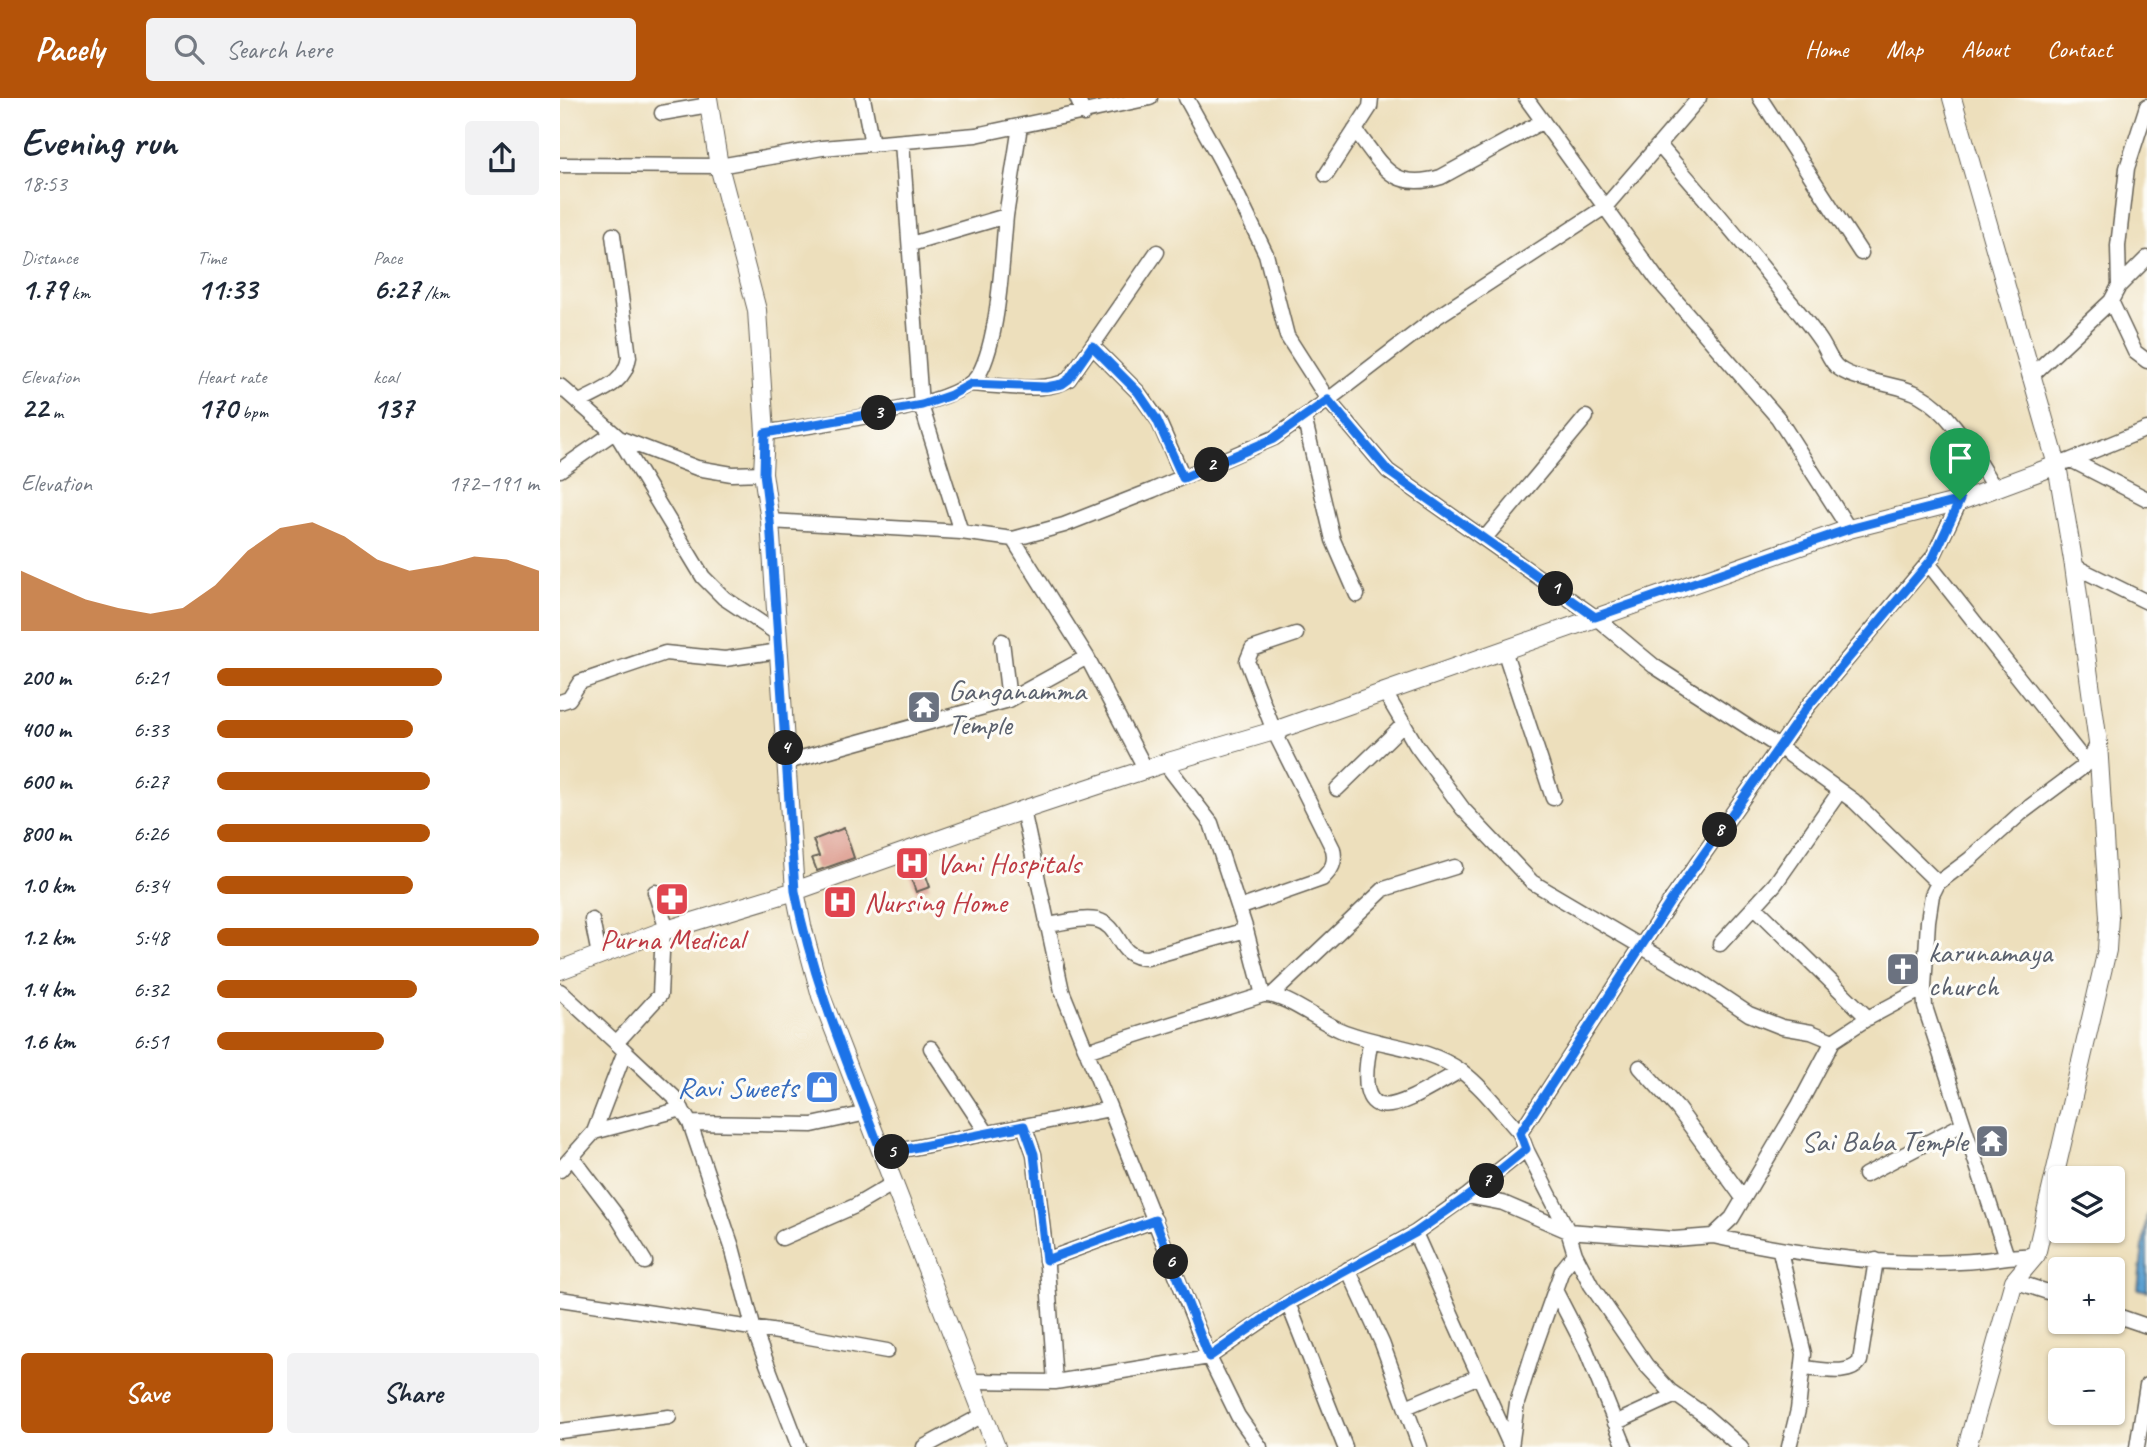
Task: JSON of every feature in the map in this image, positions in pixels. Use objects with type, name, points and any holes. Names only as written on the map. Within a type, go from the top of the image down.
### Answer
[{"type":"street","points":[[863,98],[872,144]]},
{"type":"street","points":[[1077,98],[1084,114]]},
{"type":"street","points":[[560,165],[719,166],[822,148],[976,135],[1150,98]]},
{"type":"street","points":[[1186,98],[1221,161],[1266,254],[1287,336],[1328,400],[1388,471],[1595,617],[1654,666],[1779,747],[1854,801],[1938,883]]},
{"type":"street","points":[[1326,175],[1370,107],[1371,98]]},
{"type":"street","points":[[1526,98],[1657,279],[1778,418],[1849,529]]},
{"type":"street","points":[[770,521],[961,532],[1013,539],[1064,525],[1273,439],[1435,318],[1605,207],[1699,98]]},
{"type":"street","points":[[1760,98],[1861,253]]},
{"type":"street","points":[[1952,98],[2030,377],[2064,463],[2074,566],[2098,743],[2109,916],[2107,950],[2036,1255],[2014,1281],[1967,1447]]},
{"type":"street","points":[[663,113],[708,101],[719,166],[757,310],[765,433],[764,473],[770,521],[795,891],[802,926],[821,996],[996,1447]]},
{"type":"street","points":[[2119,286],[2118,246],[2127,169],[2147,106]]},
{"type":"street","points":[[1355,130],[1395,177],[1409,183],[1423,183],[1441,177],[1543,121]]},
{"type":"street","points":[[765,433],[922,405],[951,395],[971,384],[989,349],[1020,127]]},
{"type":"street","points":[[902,142],[922,405],[961,532]]},
{"type":"street","points":[[1659,145],[1760,263],[1822,342],[1834,364],[1852,376],[1899,386],[1923,396],[1941,411],[1956,430],[1994,488]]},
{"type":"street","points":[[911,244],[1006,216]]},
{"type":"street","points":[[580,402],[620,380],[628,369],[629,356],[613,235]]},
{"type":"street","points":[[971,384],[1046,387],[1062,384],[1069,379],[1157,252]]},
{"type":"street","points":[[2030,377],[2110,301],[2119,286],[2147,258]]},
{"type":"street","points":[[2110,301],[2135,352],[2147,361]]},
{"type":"street","points":[[1092,346],[1138,392],[1157,420],[1183,478]]},
{"type":"street","points":[[560,386],[616,435],[702,577],[779,643]]},
{"type":"street","points":[[1304,417],[1333,540],[1357,594]]},
{"type":"street","points":[[1485,538],[1586,417]]},
{"type":"street","points":[[560,970],[665,931],[795,891],[1023,810],[1165,763],[1274,731],[1849,529],[1960,500],[2064,463],[2147,429]]},
{"type":"street","points":[[616,435],[697,468],[732,474],[764,473]]},
{"type":"street","points":[[560,470],[616,435]]},
{"type":"street","points":[[2064,463],[2147,499]]},
{"type":"street","points":[[1520,1133],[1672,899],[1808,706],[1933,558],[1960,500]]},
{"type":"street","points":[[1013,539],[1087,657],[1146,770]]},
{"type":"street","points":[[1928,564],[2087,764]]},
{"type":"street","points":[[2074,566],[2147,603]]},
{"type":"street","points":[[1239,908],[1322,878],[1332,870],[1335,858],[1274,731],[1247,661],[1252,649],[1296,634]]},
{"type":"street","points":[[1002,641],[1009,700]]},
{"type":"street","points":[[560,702],[569,699],[580,682],[665,653],[725,659],[779,643]]},
{"type":"street","points":[[1504,650],[1553,798]]},
{"type":"street","points":[[786,762],[1009,700],[1087,657]]},
{"type":"street","points":[[1384,691],[1416,746],[1463,808],[1532,882],[1698,980],[1749,1014],[1782,1027],[1811,1032],[1833,1041]]},
{"type":"street","points":[[1337,789],[1404,723]]},
{"type":"street","points":[[2007,1257],[1925,1007],[1928,922],[1932,895],[1938,883],[1970,859],[2020,814],[2087,764],[2098,743]]},
{"type":"street","points":[[1165,763],[1211,823],[1268,995],[1316,1019],[1371,1040],[1410,1048],[1441,1059],[1477,1085],[1520,1133],[1569,1231],[1575,1254],[1591,1285],[1646,1365],[1676,1395],[1741,1447]]},
{"type":"street","points":[[1720,944],[1776,884],[1840,791]]},
{"type":"street","points":[[1023,810],[1062,991],[1209,1357],[1238,1416],[1261,1447]]},
{"type":"street","points":[[1087,1051],[1268,995],[1384,890],[1455,867]]},
{"type":"street","points":[[560,1170],[594,1132],[620,1047],[660,995],[665,931],[655,892]]},
{"type":"street","points":[[1755,907],[1868,1018]]},
{"type":"street","points":[[592,920],[599,955]]},
{"type":"street","points":[[1047,925],[1096,920],[1112,930],[1129,955],[1135,958],[1147,958],[1246,930]]},
{"type":"street","points":[[1713,1236],[1732,1217],[1799,1105],[1833,1041],[1868,1018],[1924,988]]},
{"type":"street","points":[[560,991],[674,1097],[690,1123],[732,1247],[754,1330],[799,1447]]},
{"type":"street","points":[[1371,1040],[1366,1065],[1366,1089],[1371,1100],[1378,1106],[1387,1107],[1402,1103],[1460,1071]]},
{"type":"street","points":[[931,1048],[987,1133]]},
{"type":"street","points":[[1640,1067],[1678,1109],[1743,1198]]},
{"type":"street","points":[[594,1132],[682,1109]]},
{"type":"street","points":[[882,1154],[1110,1109]]},
{"type":"street","points":[[690,1123],[811,1125],[867,1114]]},
{"type":"street","points":[[1865,1175],[1963,1124]]},
{"type":"street","points":[[1024,1126],[1034,1154],[1046,1260],[1055,1382]]},
{"type":"street","points":[[970,1381],[1055,1382],[1209,1357],[1287,1303],[1415,1233],[1468,1196],[1526,1149]]},
{"type":"street","points":[[572,1157],[616,1215],[645,1262]]},
{"type":"street","points":[[782,1238],[855,1206],[894,1183]]},
{"type":"street","points":[[1468,1196],[1503,1203],[1569,1231],[1674,1239],[1713,1236],[1780,1251],[1876,1260],[1976,1262],[2036,1255]]},
{"type":"street","points":[[1046,1260],[1155,1220]]},
{"type":"street","points":[[1415,1233],[1511,1447]]},
{"type":"street","points":[[1780,1251],[1804,1354],[1798,1410],[1789,1447]]},
{"type":"street","points":[[1511,1447],[1517,1403],[1563,1270],[1575,1254]]},
{"type":"street","points":[[1804,1368],[1842,1370],[1856,1366],[1860,1361],[1876,1260]]},
{"type":"street","points":[[1348,1269],[1382,1343],[1420,1447]]},
{"type":"street","points":[[2014,1281],[2048,1292]]},
{"type":"street","points":[[1556,1292],[1586,1350],[1625,1447]]},
{"type":"street","points":[[560,1299],[887,1351]]},
{"type":"street","points":[[1287,1303],[1345,1447]]},
{"type":"street","points":[[2125,1318],[2147,1326]]},
{"type":"street","points":[[1406,1407],[1479,1376]]},
{"type":"street","points":[[2137,1447],[2147,1385]]},
{"type":"street","points":[[1615,1423],[1676,1395]]},
{"type":"street","points":[[924,1447],[984,1415]]},
{"type":"street","points":[[560,1430],[669,1418]]},
{"type":"water","points":[[2147,1213],[2147,1291],[2138,1289]]},
{"type":"building","points":[[844,828],[854,858],[817,871],[812,858],[819,856],[813,840]]},
{"type":"building","points":[[920,859],[930,887],[916,892],[906,864]]},
{"type":"place","name":"Ganganamma Temple","points":[[924,707]]},
{"type":"place","name":"Vani Hospitals","points":[[912,863]]},
{"type":"place","name":"Purna Medical","points":[[672,899]]},
{"type":"place","name":"Nursing Home","points":[[840,902]]},
{"type":"place","name":"karunamaya church","points":[[1903,969]]},
{"type":"place","name":"Ravi Sweets","points":[[822,1087]]},
{"type":"place","name":"Sai Baba Temple","points":[[1992,1141]]},
{"type":"route","points":[[1092,346],[1138,392],[1157,420],[1183,478],[1273,439],[1328,400],[1388,471],[1595,617],[1849,529],[1960,500],[1933,558],[1808,706],[1672,899],[1520,1133],[1526,1149],[1468,1196],[1415,1233],[1287,1303],[1209,1357],[1155,1220],[1046,1260],[1034,1154],[1024,1126],[882,1154],[821,996],[795,891],[770,521],[764,473],[765,433],[922,405],[951,395],[971,384],[1046,387],[1062,384],[1069,379],[1092,346]]}]
